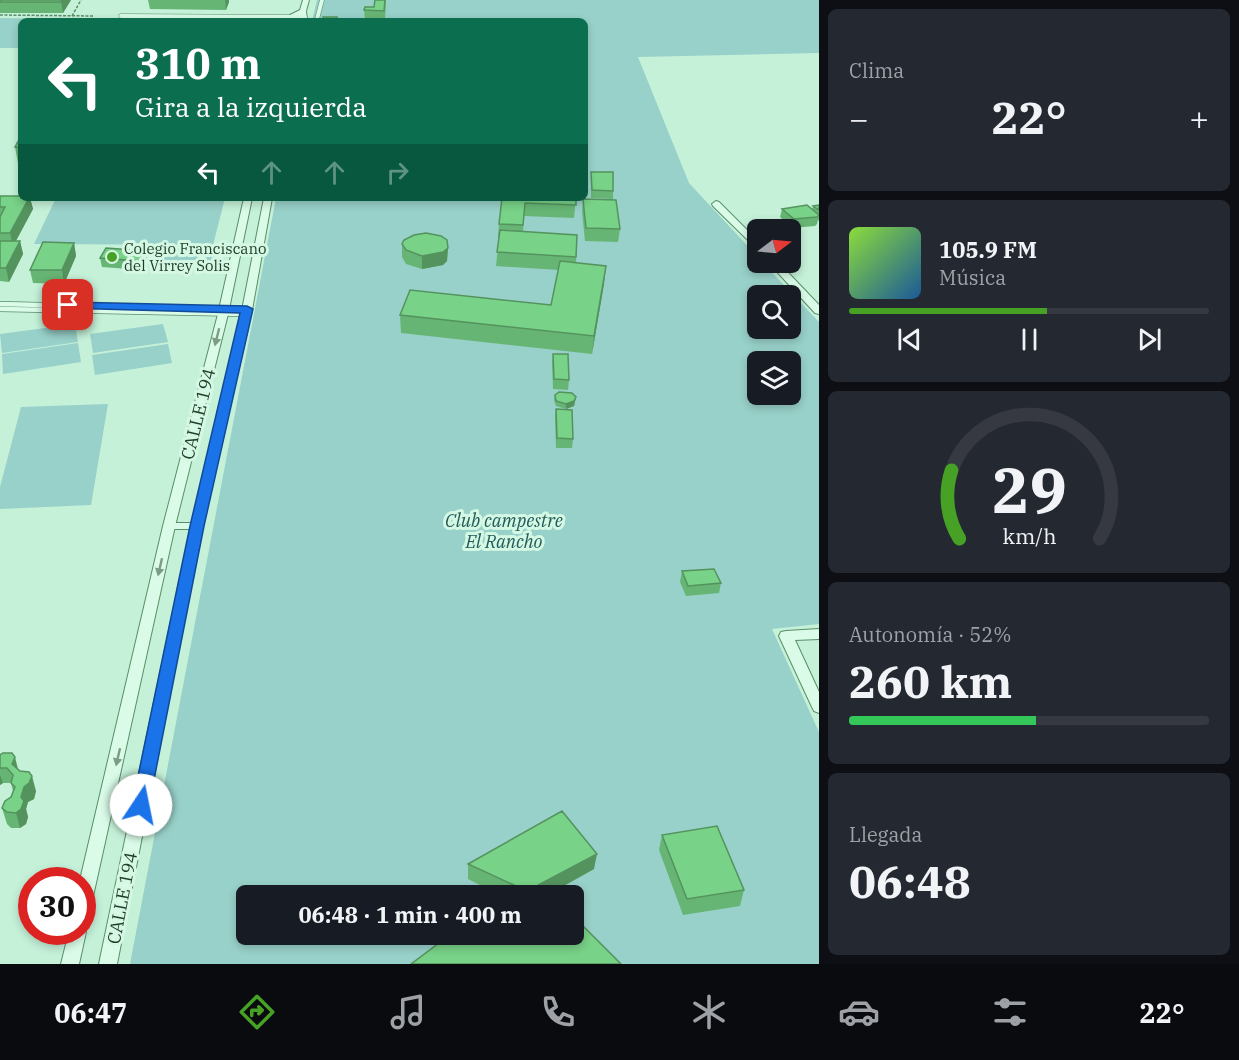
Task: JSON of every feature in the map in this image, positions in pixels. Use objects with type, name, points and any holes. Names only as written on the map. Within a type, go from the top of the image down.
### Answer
[{"type":"street","points":[[304,16],[306,0]]},
{"type":"street","name":"CALLE 194","points":[[92,867],[169,526],[223,311],[247,201]]},
{"type":"street","name":"CALLE 194","points":[[108,964],[197,526],[246,312],[267,201]]},
{"type":"street","points":[[716,204],[747,236]]},
{"type":"street","points":[[783,273],[819,311]]},
{"type":"street","points":[[819,634],[786,636],[819,706]]},
{"type":"street","name":"CALLE 194","points":[[70,964],[74,945]]},
{"type":"lane","points":[[317,18],[322,0]]},
{"type":"lane","points":[[121,16],[235,18]]},
{"type":"lane","points":[[0,304],[246,312]]},
{"type":"lane","points":[[0,309],[223,311]]},
{"type":"lane","points":[[169,526],[197,526]]},
{"type":"path","points":[[72,16],[81,0]]},
{"type":"path","points":[[0,15],[94,16]]},
{"type":"green space","name":"Club campestre El Rancho","points":[[317,0],[819,0],[819,53],[638,57],[689,183],[747,245],[747,273],[772,273],[784,285],[747,285],[747,339],[801,339],[801,303],[819,322],[819,624],[772,629],[819,732],[819,964],[130,964],[275,201],[588,201],[588,18],[313,18]]},
{"type":"green space","points":[[0,18],[18,18],[18,48],[0,48]]},
{"type":"green space","points":[[55,201],[224,201],[213,245],[34,244]]},
{"type":"green space","points":[[159,248],[218,248],[214,265],[153,264]]},
{"type":"green space","points":[[75,324],[78,342],[2,353],[0,334]]},
{"type":"green space","points":[[163,324],[168,342],[93,353],[90,334]]},
{"type":"green space","points":[[78,343],[81,362],[3,374],[2,354]]},
{"type":"green space","points":[[168,344],[172,363],[95,375],[92,355]]},
{"type":"green space","points":[[108,404],[91,505],[0,509],[0,487],[21,407]]},
{"type":"building","points":[[0,0],[62,0],[61,2],[0,2]]},
{"type":"building","points":[[375,0],[385,0],[384,11],[364,10],[365,7],[374,7]]},
{"type":"building","points":[[591,172],[613,172],[613,191],[592,190]]},
{"type":"building","points":[[0,196],[18,196],[18,201],[27,201],[10,233],[0,233],[0,217],[5,207],[0,207]]},
{"type":"building","points":[[616,200],[620,229],[586,228],[583,201]]},
{"type":"building","points":[[502,201],[576,201],[576,205],[525,203],[523,225],[499,224]]},
{"type":"building","points":[[807,205],[819,215],[794,219],[782,209]]},
{"type":"building","points":[[500,230],[577,235],[576,257],[497,252]]},
{"type":"building","points":[[426,233],[441,236],[447,240],[448,248],[443,252],[422,256],[406,250],[402,244],[404,240],[414,235]]},
{"type":"building","points":[[0,241],[20,241],[6,268],[0,268]]},
{"type":"building","points":[[43,242],[74,243],[62,270],[30,270]]},
{"type":"building","points":[[106,248],[146,251],[140,261],[100,258]]},
{"type":"building","points":[[560,261],[606,266],[594,336],[400,315],[410,290],[551,305]]},
{"type":"building","points":[[553,354],[568,354],[569,380],[554,379]]},
{"type":"building","points":[[559,392],[572,393],[576,397],[574,401],[566,404],[556,401],[555,395]]},
{"type":"building","points":[[556,409],[572,410],[573,439],[557,438]]},
{"type":"building","points":[[714,569],[721,583],[688,586],[682,571]]},
{"type":"building","points":[[12,753],[15,757],[12,764],[20,771],[29,772],[32,776],[24,787],[21,797],[24,801],[21,809],[16,813],[7,812],[2,808],[5,801],[11,797],[15,787],[11,783],[13,775],[7,768],[0,768],[0,755]]},
{"type":"building","points":[[562,811],[597,854],[538,885],[514,885],[468,864]]},
{"type":"building","points":[[717,826],[744,890],[687,899],[662,835]]},
{"type":"building","points":[[584,927],[621,964],[411,964],[436,945],[584,945]]},
{"type":"place","name":"Colegio Franciscano del Virrey Solis","points":[[112,257]]},
{"type":"route","points":[[68,305],[247,309],[197,526],[141,805]]}]
